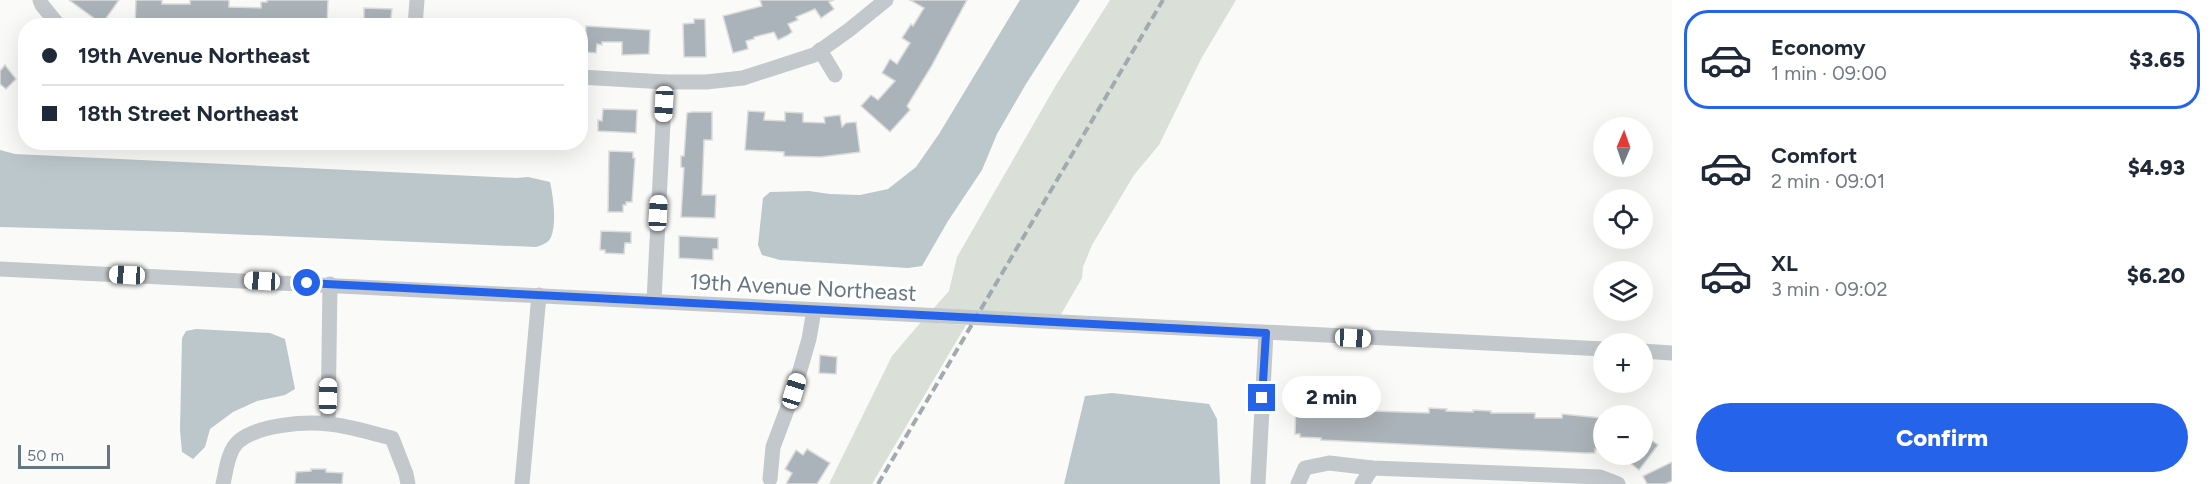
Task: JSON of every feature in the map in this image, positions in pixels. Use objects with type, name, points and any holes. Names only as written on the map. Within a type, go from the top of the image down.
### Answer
[{"type":"street","points":[[40,0],[53,18]]},
{"type":"street","points":[[416,18],[417,0]]},
{"type":"street","points":[[588,77],[665,82],[706,82],[744,78],[813,55],[886,0]]},
{"type":"street","points":[[820,50],[835,75]]},
{"type":"street","points":[[654,301],[665,82]]},
{"type":"street","name":"19th Avenue Northeast","points":[[0,269],[1593,349]]},
{"type":"street","points":[[328,423],[330,284]]},
{"type":"street","points":[[522,484],[539,295]]},
{"type":"street","points":[[770,479],[773,447],[810,339],[814,310]]},
{"type":"street","points":[[1258,484],[1266,333]]},
{"type":"street","points":[[1653,352],[1672,353]]},
{"type":"street","points":[[223,484],[229,460],[238,442],[260,430],[283,425],[328,423],[392,438],[408,484]]},
{"type":"street","points":[[1298,484],[1305,468],[1329,463],[1473,479],[1600,477],[1618,484]]},
{"type":"street","points":[[1362,484],[1372,468]]},
{"type":"shaded area","points":[[1020,0],[1080,0],[1026,84],[997,134],[982,170],[948,221],[922,266],[908,268],[780,260],[762,255],[758,245],[763,198],[770,192],[809,191],[860,195],[888,189],[916,167],[939,134]]},
{"type":"shaded area","points":[[1110,0],[1236,0],[1201,59],[1159,145],[1134,175],[1092,245],[1083,267],[1082,278],[1060,316],[933,309],[949,291],[957,257],[1056,85]]},
{"type":"shaded area","points":[[0,150],[15,154],[528,177],[550,182],[554,224],[550,239],[545,244],[536,247],[0,227]]},
{"type":"shaded area","points":[[921,322],[966,325],[872,484],[829,484],[892,356]]},
{"type":"shaded area","points":[[196,329],[270,333],[285,339],[295,389],[285,395],[257,401],[233,412],[210,429],[205,447],[193,459],[182,452],[180,430],[182,338],[186,331]]},
{"type":"shaded area","points":[[1112,393],[1209,404],[1217,419],[1220,484],[1064,484],[1085,396]]},
{"type":"building","points":[[69,0],[119,0],[106,18],[94,18]]},
{"type":"building","points":[[136,0],[162,0],[162,4],[190,4],[190,0],[229,0],[229,7],[261,8],[261,2],[267,2],[267,0],[328,0],[327,18],[135,18]]},
{"type":"building","points":[[760,0],[834,0],[829,2],[834,9],[821,18],[815,9],[796,17],[798,20],[788,24],[792,32],[788,35],[778,40],[774,32],[754,37],[746,41],[748,49],[733,53],[723,16],[762,6]]},
{"type":"building","points":[[910,0],[967,0],[907,106],[910,110],[890,132],[861,106],[871,95],[878,100],[895,81],[882,73],[890,59],[897,64],[910,43],[902,38],[924,8]]},
{"type":"building","points":[[364,8],[392,9],[391,18],[364,18]]},
{"type":"building","points":[[694,19],[705,19],[706,57],[684,57],[683,24],[694,23]]},
{"type":"building","points":[[588,26],[650,30],[649,54],[622,55],[622,42],[597,44],[596,53],[588,52]]},
{"type":"building","points":[[5,65],[16,79],[6,89],[0,84],[0,71]]},
{"type":"building","points":[[603,109],[637,110],[636,133],[598,131],[598,120],[602,121]]},
{"type":"building","points":[[748,111],[765,112],[764,120],[785,121],[785,112],[803,113],[803,122],[825,123],[824,117],[840,115],[842,127],[846,123],[856,122],[860,152],[821,157],[784,156],[784,152],[745,150]]},
{"type":"building","points":[[712,112],[712,140],[704,140],[702,195],[716,195],[715,218],[681,217],[684,168],[681,167],[681,156],[684,156],[687,113]]},
{"type":"building","points":[[609,151],[633,152],[633,158],[635,158],[632,202],[626,202],[626,205],[623,205],[623,212],[608,212]]},
{"type":"building","points":[[601,231],[631,232],[631,243],[625,243],[624,254],[605,253],[605,250],[600,250]]},
{"type":"building","points":[[679,236],[718,238],[718,249],[713,249],[713,260],[679,258]]},
{"type":"building","points":[[820,355],[837,357],[836,374],[819,373]]},
{"type":"building","points":[[1326,400],[1335,400],[1335,404],[1358,404],[1358,408],[1373,408],[1373,411],[1429,413],[1429,408],[1447,409],[1446,411],[1535,413],[1535,418],[1562,418],[1562,414],[1593,417],[1593,453],[1321,440],[1321,438],[1300,437],[1300,434],[1295,434],[1296,402],[1307,403],[1306,406],[1325,406]]},
{"type":"building","points":[[1653,441],[1658,445],[1653,452]]},
{"type":"building","points":[[807,449],[830,463],[817,484],[786,484],[792,473],[785,469],[796,450],[803,455]]},
{"type":"building","points":[[1672,462],[1672,481],[1665,484],[1647,484],[1643,476]]},
{"type":"building","points":[[1633,465],[1643,465],[1639,470]]},
{"type":"building","points":[[311,469],[326,469],[326,472],[343,473],[342,484],[295,484],[296,472],[311,471]]},
{"type":"railway","points":[[878,484],[1163,0]]},
{"type":"route","points":[[307,283],[1266,333],[1262,398]]}]
